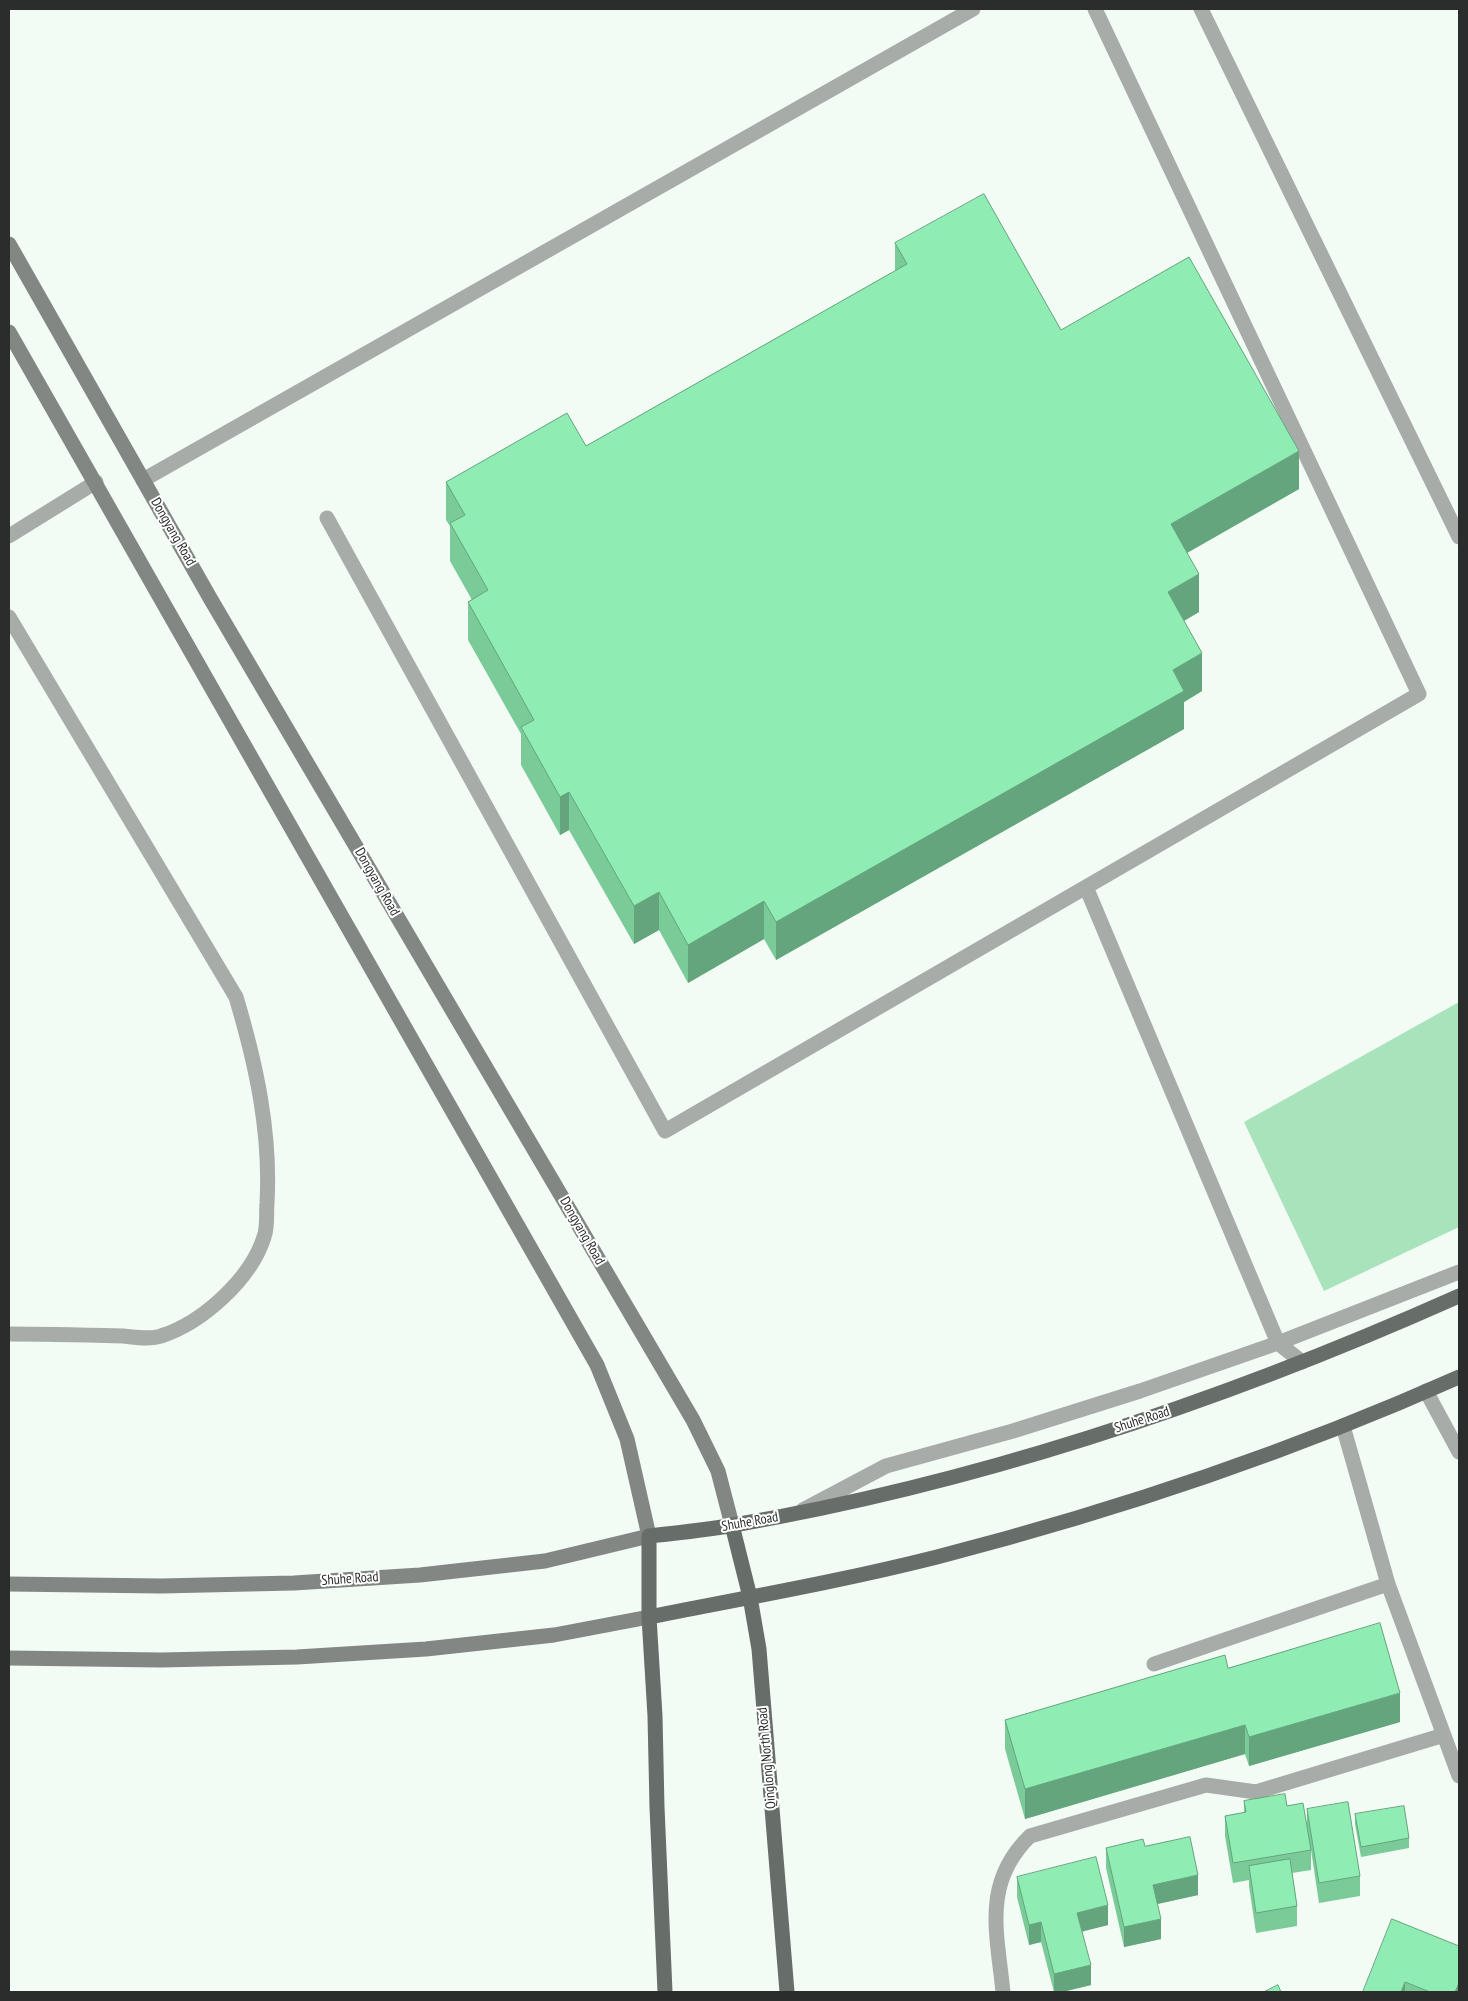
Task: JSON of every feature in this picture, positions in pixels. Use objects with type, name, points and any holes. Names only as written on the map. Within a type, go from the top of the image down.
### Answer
[{"type":"main road","name":"Dongyang Road","points":[[9,244],[220,615],[693,1420],[718,1471],[732,1526]]},
{"type":"main road","points":[[9,332],[597,1365],[627,1439],[649,1536],[649,1617],[655,1716],[665,1992]]},
{"type":"main road","name":"Shuhe Road","points":[[9,1584],[170,1586],[294,1583],[410,1575],[545,1561],[649,1536],[732,1526],[795,1514],[918,1486],[1040,1452],[1161,1414],[1302,1362],[1459,1296]]},
{"type":"main road","points":[[9,1658],[160,1660],[297,1657],[426,1648],[534,1637],[750,1598],[935,1557],[1060,1523],[1184,1484],[1343,1426],[1459,1377]]},
{"type":"main road","name":"Qinglong North Road","points":[[732,1526],[750,1598],[759,1649],[787,1992]]},
{"type":"lane","points":[[143,480],[973,9]]},
{"type":"lane","points":[[327,518],[665,1131],[1419,694],[1095,9]]},
{"type":"lane","points":[[1201,9],[1459,537]]},
{"type":"lane","points":[[9,536],[96,482]]},
{"type":"lane","points":[[9,617],[236,997],[250,1044],[260,1091],[266,1139],[268,1187],[265,1236],[254,1258],[240,1279],[223,1297],[204,1314],[182,1327],[158,1337],[9,1334]]},
{"type":"lane","points":[[1086,887],[1278,1343],[1302,1362]]},
{"type":"lane","points":[[795,1514],[886,1466],[1013,1431],[1131,1394],[1278,1343],[1459,1272]]},
{"type":"lane","points":[[1426,1391],[1459,1452]]},
{"type":"lane","points":[[1343,1426],[1388,1584],[1459,1776]]},
{"type":"lane","points":[[1154,1664],[1388,1584]]},
{"type":"lane","points":[[1003,1992],[996,1900],[1006,1865],[1016,1849],[1030,1836],[1206,1785],[1256,1792],[1444,1734]]},
{"type":"green space","points":[[1459,1002],[1459,1227],[1324,1291],[1244,1122]]},
{"type":"building","points":[[984,194],[1061,330],[1189,257],[1299,451],[1171,524],[1199,574],[1168,592],[1202,653],[1173,670],[1184,691],[776,922],[764,901],[688,945],[659,892],[634,906],[569,792],[560,797],[521,727],[534,720],[468,602],[488,590],[450,523],[465,515],[446,482],[567,413],[586,446],[907,264],[895,243]]},
{"type":"building","points":[[1380,1623],[1400,1693],[1249,1737],[1245,1725],[1025,1789],[1005,1720],[1225,1655],[1228,1668]]},
{"type":"building","points":[[1285,1794],[1287,1806],[1303,1803],[1311,1850],[1233,1863],[1225,1816],[1246,1812],[1244,1801]]},
{"type":"building","points":[[1348,1802],[1360,1876],[1319,1883],[1307,1809]]},
{"type":"building","points":[[1404,1806],[1409,1838],[1361,1847],[1355,1814]]},
{"type":"building","points":[[1190,1837],[1198,1875],[1153,1885],[1161,1919],[1124,1927],[1106,1848],[1143,1839],[1145,1846]]},
{"type":"building","points":[[1096,1857],[1108,1905],[1077,1913],[1091,1965],[1054,1974],[1041,1922],[1029,1925],[1017,1877]]},
{"type":"building","points":[[1290,1859],[1297,1906],[1256,1913],[1249,1866]]},
{"type":"building","points":[[1392,1919],[1459,1946],[1459,1983],[1455,1992],[1430,1992],[1405,1982],[1401,1992],[1363,1992]]},
{"type":"building","points":[[1278,1985],[1281,1992],[1264,1992]]}]
